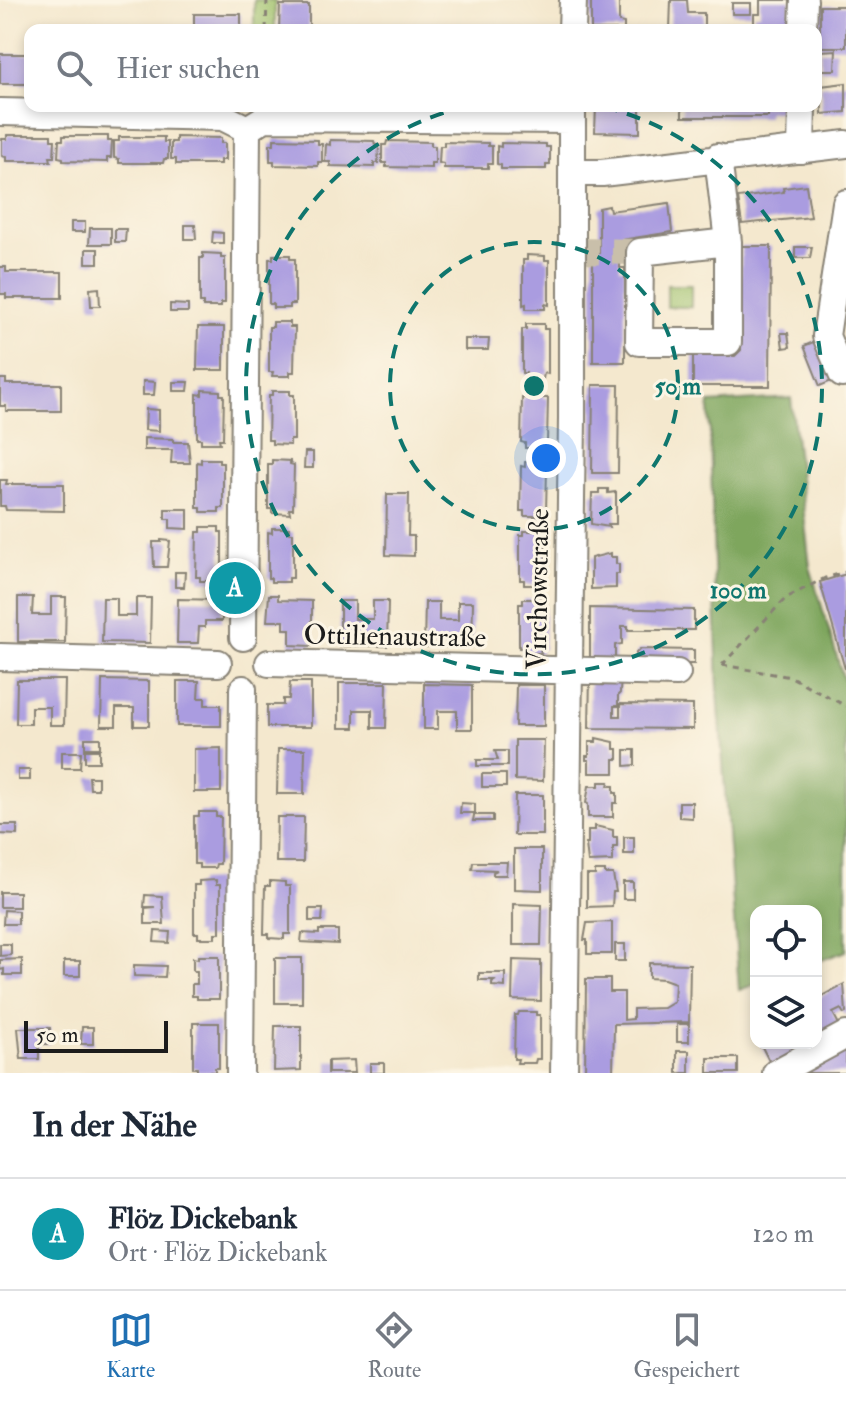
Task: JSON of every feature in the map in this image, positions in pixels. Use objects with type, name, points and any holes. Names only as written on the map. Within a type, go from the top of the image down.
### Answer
[{"type":"street","points":[[572,24],[573,0]]},
{"type":"street","points":[[803,24],[804,0]]},
{"type":"street","points":[[0,112],[223,117],[247,129]]},
{"type":"street","points":[[801,150],[802,112]]},
{"type":"street","points":[[247,129],[265,118],[572,113]]},
{"type":"street","name":"Virchowstraße","points":[[564,1073],[572,113]]},
{"type":"street","points":[[243,637],[247,129]]},
{"type":"street","points":[[573,173],[602,173],[846,144]]},
{"type":"street","points":[[718,157],[728,242],[728,342],[639,342],[640,252],[728,242]]},
{"type":"street","points":[[846,203],[826,336],[842,374],[846,372]]},
{"type":"street","points":[[243,637],[259,642],[268,655],[269,663],[268,671],[258,684],[243,689],[228,684],[219,671],[218,663],[219,655],[228,642],[243,637]]},
{"type":"street","points":[[0,657],[218,663]]},
{"type":"street","name":"Ottilienaustraße","points":[[269,663],[677,673]]},
{"type":"street","points":[[240,1073],[243,689]]},
{"type":"street","points":[[776,1073],[846,1035]]},
{"type":"path","points":[[266,24],[267,0]]},
{"type":"path","points":[[846,572],[825,578],[786,598],[722,665],[791,677],[846,706]]},
{"type":"green space","points":[[254,0],[275,0],[275,24],[254,24]]},
{"type":"green space","points":[[667,285],[691,285],[691,307],[667,307]]},
{"type":"green space","points":[[791,398],[810,567],[846,687],[846,951],[822,960],[822,905],[750,905],[750,986],[739,990],[718,692],[709,403]]},
{"type":"building","points":[[591,0],[619,0],[619,22],[624,24],[591,24]]},
{"type":"building","points":[[671,0],[687,0],[688,13],[704,13],[704,24],[670,24]]},
{"type":"building","points":[[760,0],[790,0],[790,24],[754,24],[754,14],[760,14]]},
{"type":"building","points":[[732,3],[751,3],[751,14],[732,14]]},
{"type":"building","points":[[280,5],[309,5],[309,24],[279,24]]},
{"type":"building","points":[[820,6],[846,6],[846,47],[822,47]]},
{"type":"building","points":[[194,14],[241,14],[241,24],[194,24]]},
{"type":"building","points":[[836,50],[835,70],[822,70],[822,51]]},
{"type":"building","points":[[0,54],[24,54],[24,84],[0,84]]},
{"type":"building","points":[[846,83],[846,112],[822,114],[822,86]]},
{"type":"building","points":[[596,112],[640,112],[640,133],[595,132]]},
{"type":"building","points":[[682,112],[768,112],[768,117],[682,117]]},
{"type":"building","points":[[7,135],[51,135],[51,140],[55,140],[54,157],[50,157],[51,161],[6,161],[6,157],[2,156],[2,139],[7,139]]},
{"type":"building","points":[[63,136],[108,136],[108,141],[112,141],[111,158],[107,158],[107,162],[63,161],[58,157],[59,140],[63,140]]},
{"type":"building","points":[[119,137],[164,137],[164,142],[168,142],[168,159],[164,159],[163,163],[119,163],[119,159],[114,158],[114,141],[119,141]]},
{"type":"building","points":[[176,137],[221,138],[221,143],[225,143],[225,160],[220,160],[220,164],[176,164],[176,159],[171,159],[171,142],[176,142]]},
{"type":"building","points":[[274,139],[318,140],[318,144],[322,144],[322,162],[318,162],[318,166],[274,165],[274,161],[270,161],[270,144],[274,144]]},
{"type":"building","points":[[330,140],[374,141],[375,145],[379,145],[378,163],[374,163],[374,167],[330,166],[330,162],[325,162],[326,144],[330,145]]},
{"type":"building","points":[[387,141],[431,142],[431,146],[435,146],[435,163],[431,163],[431,168],[386,167],[386,163],[382,163],[382,145],[386,145]]},
{"type":"building","points":[[444,142],[488,143],[492,146],[492,164],[488,164],[488,168],[444,168],[444,164],[439,163],[440,146],[444,146]]},
{"type":"building","points":[[501,143],[546,144],[550,147],[550,165],[546,165],[546,169],[501,169],[501,165],[497,164],[497,146],[501,147]]},
{"type":"building","points":[[806,185],[811,217],[742,224],[738,198],[784,192],[783,188]]},
{"type":"building","points":[[669,203],[672,232],[620,240],[620,268],[625,268],[625,362],[593,362],[593,253],[599,253],[599,208],[609,206],[610,211]]},
{"type":"building","points":[[71,222],[85,222],[85,232],[71,232]]},
{"type":"building","points":[[185,225],[195,225],[196,239],[185,239]]},
{"type":"building","points":[[90,228],[111,228],[111,244],[89,244]]},
{"type":"building","points":[[115,229],[126,229],[125,242],[115,242]]},
{"type":"building","points":[[213,232],[223,233],[223,243],[212,243]]},
{"type":"building","points":[[741,246],[771,246],[770,386],[693,386],[693,355],[735,356],[741,350]]},
{"type":"building","points":[[795,247],[812,247],[810,258],[795,258]]},
{"type":"building","points":[[86,249],[98,249],[98,263],[86,263]]},
{"type":"building","points":[[203,253],[221,254],[221,258],[225,258],[225,303],[221,303],[221,307],[203,307],[200,303],[200,258],[203,258]]},
{"type":"building","points":[[273,255],[290,255],[290,259],[295,259],[295,304],[290,304],[290,308],[273,308],[273,304],[269,304],[269,259],[273,259]]},
{"type":"building","points":[[527,255],[545,256],[545,260],[549,260],[549,305],[545,304],[545,309],[526,309],[526,304],[523,305],[523,260],[527,260]]},
{"type":"building","points":[[0,267],[6,267],[6,272],[62,272],[62,298],[6,298],[6,294],[0,294]]},
{"type":"building","points":[[99,288],[100,306],[91,306],[90,289]]},
{"type":"building","points":[[170,304],[188,305],[188,312],[170,312]]},
{"type":"building","points":[[273,322],[290,322],[290,327],[295,327],[294,372],[290,372],[290,376],[272,376],[273,372],[269,372],[269,327],[273,327]]},
{"type":"building","points":[[526,324],[544,324],[544,329],[548,329],[548,374],[544,373],[543,379],[526,378],[526,373],[522,373],[522,329],[526,329]]},
{"type":"building","points":[[198,327],[224,327],[224,370],[197,370]]},
{"type":"building","points":[[781,333],[788,333],[790,347],[783,348]]},
{"type":"building","points":[[465,339],[489,339],[488,350],[465,350]]},
{"type":"building","points":[[818,340],[834,380],[820,386],[804,346]]},
{"type":"building","points":[[0,379],[6,379],[6,384],[61,384],[61,411],[6,411],[6,406],[0,406]]},
{"type":"building","points":[[143,381],[155,382],[154,395],[143,395]]},
{"type":"building","points":[[173,382],[189,382],[188,391],[173,391]]},
{"type":"building","points":[[593,385],[619,385],[618,473],[592,473]]},
{"type":"building","points":[[202,390],[220,391],[220,395],[224,395],[223,439],[219,439],[220,443],[201,443],[201,439],[197,439],[197,394],[202,395]]},
{"type":"building","points":[[272,391],[290,391],[290,395],[294,395],[294,440],[290,440],[290,445],[272,444],[272,440],[268,440],[269,395]]},
{"type":"building","points":[[526,393],[543,393],[543,398],[548,398],[547,443],[543,443],[543,448],[525,448],[525,443],[521,442],[522,398],[526,398]]},
{"type":"building","points":[[146,409],[159,410],[159,431],[145,430]]},
{"type":"building","points":[[144,438],[188,442],[190,463],[171,463],[172,450],[144,450]]},
{"type":"building","points":[[305,452],[313,452],[313,468],[304,468]]},
{"type":"building","points":[[201,459],[219,459],[219,463],[223,463],[223,508],[219,508],[219,512],[201,512],[201,508],[197,508],[197,462],[201,463]]},
{"type":"building","points":[[272,460],[290,461],[294,465],[293,509],[289,509],[290,514],[272,513],[272,509],[268,509],[268,464],[272,464]]},
{"type":"building","points":[[525,462],[543,462],[543,467],[547,467],[546,512],[542,512],[542,516],[524,516],[524,511],[520,511],[521,466],[525,467]]},
{"type":"building","points":[[0,480],[7,480],[6,484],[64,484],[64,511],[6,510],[5,506],[0,506]]},
{"type":"building","points":[[599,489],[616,492],[616,524],[608,524],[609,527],[591,524],[592,493],[599,493]]},
{"type":"building","points":[[387,494],[409,494],[408,536],[414,536],[414,556],[386,555]]},
{"type":"building","points":[[165,509],[188,509],[188,529],[170,528],[170,519],[165,519]]},
{"type":"building","points":[[201,527],[219,527],[219,532],[222,532],[222,577],[218,577],[218,581],[200,581],[200,577],[196,577],[197,532],[201,532]]},
{"type":"building","points":[[272,528],[289,528],[289,533],[293,533],[293,578],[289,578],[289,582],[271,582],[268,578],[268,532],[272,533]]},
{"type":"building","points":[[524,531],[542,531],[542,535],[546,535],[545,580],[541,580],[541,585],[524,585],[524,580],[520,580],[520,535],[524,535]]},
{"type":"building","points":[[170,541],[167,567],[154,567],[153,542]]},
{"type":"building","points":[[611,553],[611,557],[616,557],[616,564],[619,564],[616,588],[591,589],[591,558]]},
{"type":"building","points":[[175,572],[185,572],[184,587],[175,587]]},
{"type":"building","points":[[846,574],[846,669],[845,669],[820,582]]},
{"type":"building","points":[[269,595],[278,595],[278,600],[312,601],[312,646],[290,645],[290,629],[284,629],[284,621],[267,621]]},
{"type":"building","points":[[18,597],[33,597],[32,615],[51,615],[51,597],[66,597],[65,642],[18,642]]},
{"type":"building","points":[[103,598],[117,598],[117,616],[136,616],[136,598],[151,598],[150,643],[102,642]]},
{"type":"building","points":[[178,599],[222,600],[222,621],[205,621],[205,627],[199,627],[198,643],[177,643]]},
{"type":"building","points":[[523,599],[541,599],[541,604],[545,604],[544,649],[540,649],[541,653],[523,653],[523,648],[519,648],[519,604],[523,604]]},
{"type":"building","points":[[340,601],[355,601],[355,619],[373,619],[373,601],[388,601],[387,646],[340,646]]},
{"type":"building","points":[[425,602],[439,602],[439,620],[458,620],[458,602],[473,602],[472,647],[424,647]]},
{"type":"building","points":[[590,608],[694,610],[694,630],[628,630],[628,626],[622,626],[622,644],[615,645],[615,663],[590,663]]},
{"type":"building","points":[[640,649],[694,650],[694,664],[636,664],[636,653]]},
{"type":"building","points":[[590,675],[621,675],[614,716],[620,716],[620,704],[693,705],[693,729],[589,728]]},
{"type":"building","points":[[17,680],[65,680],[64,725],[50,725],[50,707],[31,707],[31,724],[16,724]]},
{"type":"building","points":[[102,680],[149,681],[149,726],[134,726],[134,708],[116,708],[116,726],[101,726]]},
{"type":"building","points":[[177,681],[199,681],[198,698],[205,698],[205,705],[221,705],[221,726],[177,726]]},
{"type":"building","points":[[290,682],[311,682],[311,727],[267,727],[267,705],[283,705],[283,699],[289,699]]},
{"type":"building","points":[[339,683],[387,683],[386,728],[372,728],[372,710],[354,710],[354,728],[339,728]]},
{"type":"building","points":[[424,684],[472,685],[472,729],[457,729],[457,711],[438,711],[438,729],[424,729]]},
{"type":"building","points":[[516,685],[544,685],[544,726],[515,726]]},
{"type":"building","points":[[85,738],[100,738],[100,748],[85,748]]},
{"type":"building","points":[[596,738],[614,742],[614,749],[618,749],[614,773],[589,773],[586,756],[589,756],[589,742],[596,742]]},
{"type":"building","points":[[515,740],[544,740],[543,781],[515,780]]},
{"type":"building","points":[[221,748],[221,792],[194,792],[194,749]]},
{"type":"building","points":[[278,749],[305,749],[304,794],[277,794]]},
{"type":"building","points":[[85,750],[99,750],[99,762],[85,762]]},
{"type":"building","points":[[625,750],[635,750],[635,765],[625,766]]},
{"type":"building","points":[[495,751],[508,751],[508,766],[477,766],[477,760],[498,760]]},
{"type":"building","points":[[62,752],[81,752],[80,768],[62,768]]},
{"type":"building","points":[[18,770],[30,770],[30,780],[18,780]]},
{"type":"building","points":[[482,774],[506,774],[506,787],[482,787]]},
{"type":"building","points":[[89,777],[98,777],[98,789],[90,789]]},
{"type":"building","points":[[599,782],[609,782],[608,786],[614,786],[614,793],[617,793],[613,817],[588,817],[586,803],[589,786],[599,786]]},
{"type":"building","points":[[515,795],[543,795],[543,835],[514,835]]},
{"type":"building","points":[[679,802],[692,802],[692,818],[679,817]]},
{"type":"building","points":[[461,803],[475,804],[475,813],[460,813]]},
{"type":"building","points":[[199,812],[216,812],[216,817],[221,817],[220,864],[216,864],[215,868],[199,868],[199,864],[194,864],[194,816],[199,816]]},
{"type":"building","points":[[474,815],[493,815],[493,821],[473,821]]},
{"type":"building","points":[[277,817],[304,817],[303,862],[276,862]]},
{"type":"building","points":[[0,825],[17,825],[17,835],[0,834]]},
{"type":"building","points":[[595,826],[613,830],[613,837],[617,837],[613,861],[588,862],[588,830],[595,830]]},
{"type":"building","points":[[624,837],[634,837],[634,854],[624,854]]},
{"type":"building","points":[[514,849],[542,849],[542,890],[514,889]]},
{"type":"building","points":[[473,862],[507,862],[506,875],[493,875],[497,870],[472,869]]},
{"type":"building","points":[[595,871],[613,874],[616,892],[613,892],[612,906],[587,907],[587,875],[595,875]]},
{"type":"building","points":[[216,880],[216,885],[220,885],[220,933],[215,933],[215,938],[198,938],[198,933],[194,933],[194,885],[199,885],[199,881]]},
{"type":"building","points":[[270,881],[285,882],[285,886],[290,886],[290,934],[284,934],[284,939],[269,938],[269,934],[264,934],[265,886],[270,886]]},
{"type":"building","points":[[623,882],[633,882],[633,899],[623,899]]},
{"type":"building","points":[[0,892],[19,892],[19,907],[0,907]]},
{"type":"building","points":[[145,895],[162,896],[164,924],[145,924],[145,908],[155,907],[144,907]]},
{"type":"building","points":[[513,904],[542,905],[541,945],[513,945]]},
{"type":"building","points":[[309,909],[323,909],[322,921],[309,921]]},
{"type":"building","points":[[4,910],[18,911],[18,924],[3,924]]},
{"type":"building","points":[[612,922],[612,954],[587,954],[587,940],[584,940],[587,923]]},
{"type":"building","points":[[319,930],[338,930],[338,944],[301,942],[302,933],[319,934]]},
{"type":"building","points":[[155,931],[170,932],[169,943],[154,942]]},
{"type":"building","points":[[0,944],[11,944],[11,955],[0,956]]},
{"type":"building","points":[[615,944],[625,944],[625,961],[615,961]]},
{"type":"building","points":[[198,956],[219,956],[219,999],[197,999],[197,996],[192,996],[192,984],[197,984],[193,958],[198,959]]},
{"type":"building","points":[[275,958],[302,958],[302,1003],[275,1003]]},
{"type":"building","points":[[22,959],[22,975],[4,975],[4,969],[0,970],[0,960]]},
{"type":"building","points":[[513,960],[541,961],[541,1001],[512,1000]]},
{"type":"building","points":[[64,961],[80,961],[80,976],[64,976]]},
{"type":"building","points":[[649,963],[690,964],[689,1022],[614,1024],[613,1073],[585,1073],[586,979],[610,979],[610,992],[624,992],[624,1020],[633,1019],[633,1009],[664,1008],[674,1002],[675,983],[649,978]]},
{"type":"building","points":[[134,965],[166,966],[165,977],[134,976]]},
{"type":"building","points":[[479,973],[505,973],[505,987],[492,986],[496,980],[479,980]]},
{"type":"building","points":[[844,984],[846,1013],[841,1009],[833,1013],[846,1038],[846,1073],[775,1073],[763,1049],[822,1049],[822,996]]},
{"type":"building","points":[[519,1012],[536,1012],[540,1015],[540,1059],[536,1059],[535,1063],[517,1063],[518,1059],[514,1059],[515,1015]]},
{"type":"building","points":[[193,1023],[219,1023],[219,1068],[215,1068],[215,1072],[197,1072],[197,1068],[193,1068]]},
{"type":"building","points":[[677,1024],[689,1024],[689,1042],[677,1042]]},
{"type":"building","points":[[275,1026],[301,1026],[301,1070],[274,1071]]},
{"type":"building","points":[[82,1027],[93,1027],[93,1044],[81,1044]]},
{"type":"building","points":[[18,1028],[50,1028],[50,1044],[39,1044],[39,1059],[21,1059]]},
{"type":"building","points":[[677,1051],[689,1051],[689,1073],[677,1073]]},
{"type":"building","points":[[708,1058],[738,1058],[738,1073],[708,1073]]},
{"type":"building","points":[[354,1060],[355,1073],[328,1073],[328,1061]]},
{"type":"building","points":[[370,1063],[384,1063],[384,1073],[370,1073]]},
{"type":"tunnel","points":[[573,251],[640,252]]},
{"type":"place","name":"Flöz Dickebank","points":[[235,588]]}]
